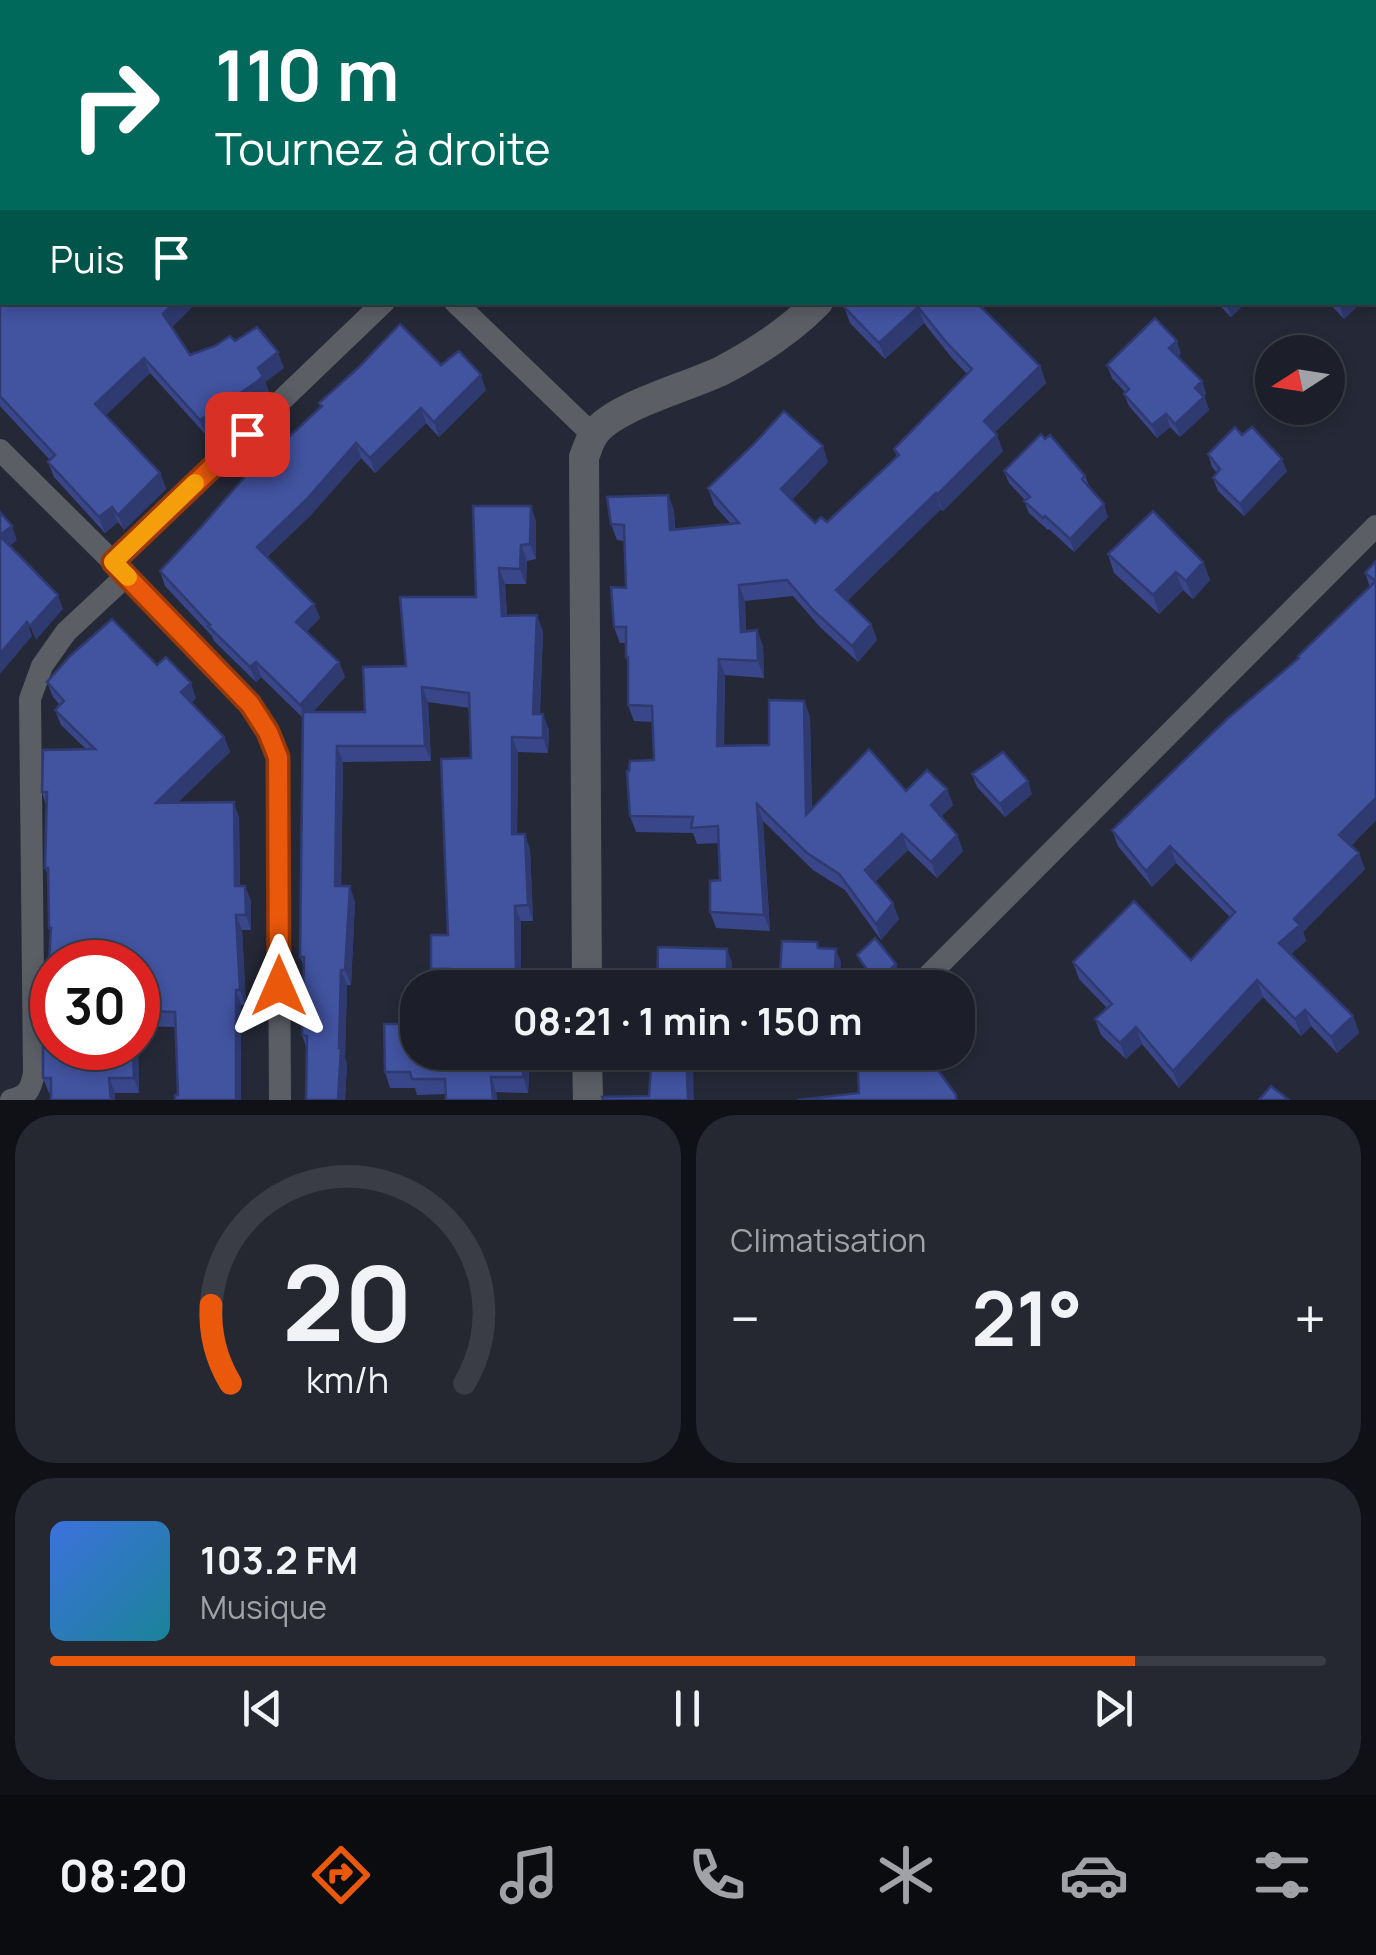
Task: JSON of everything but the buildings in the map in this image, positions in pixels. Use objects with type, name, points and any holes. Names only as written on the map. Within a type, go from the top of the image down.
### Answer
[{"type":"street","points":[[11,1100],[22,1098],[31,1089],[34,1073],[30,699],[42,666],[120,569],[381,305]]},
{"type":"street","points":[[458,305],[593,434]]},
{"type":"street","points":[[587,970],[584,457],[593,434],[604,423],[721,371],[770,342],[814,305]]},
{"type":"street","points":[[0,450],[250,704],[268,732],[278,757],[280,1100]]},
{"type":"street","points":[[934,970],[1376,526]]},
{"type":"street","points":[[588,1070],[588,1100]]},
{"type":"slow traffic","points":[[128,577],[113,562],[195,483]]},
{"type":"route","points":[[247,434],[113,562],[250,704],[278,757],[279,986]]}]
